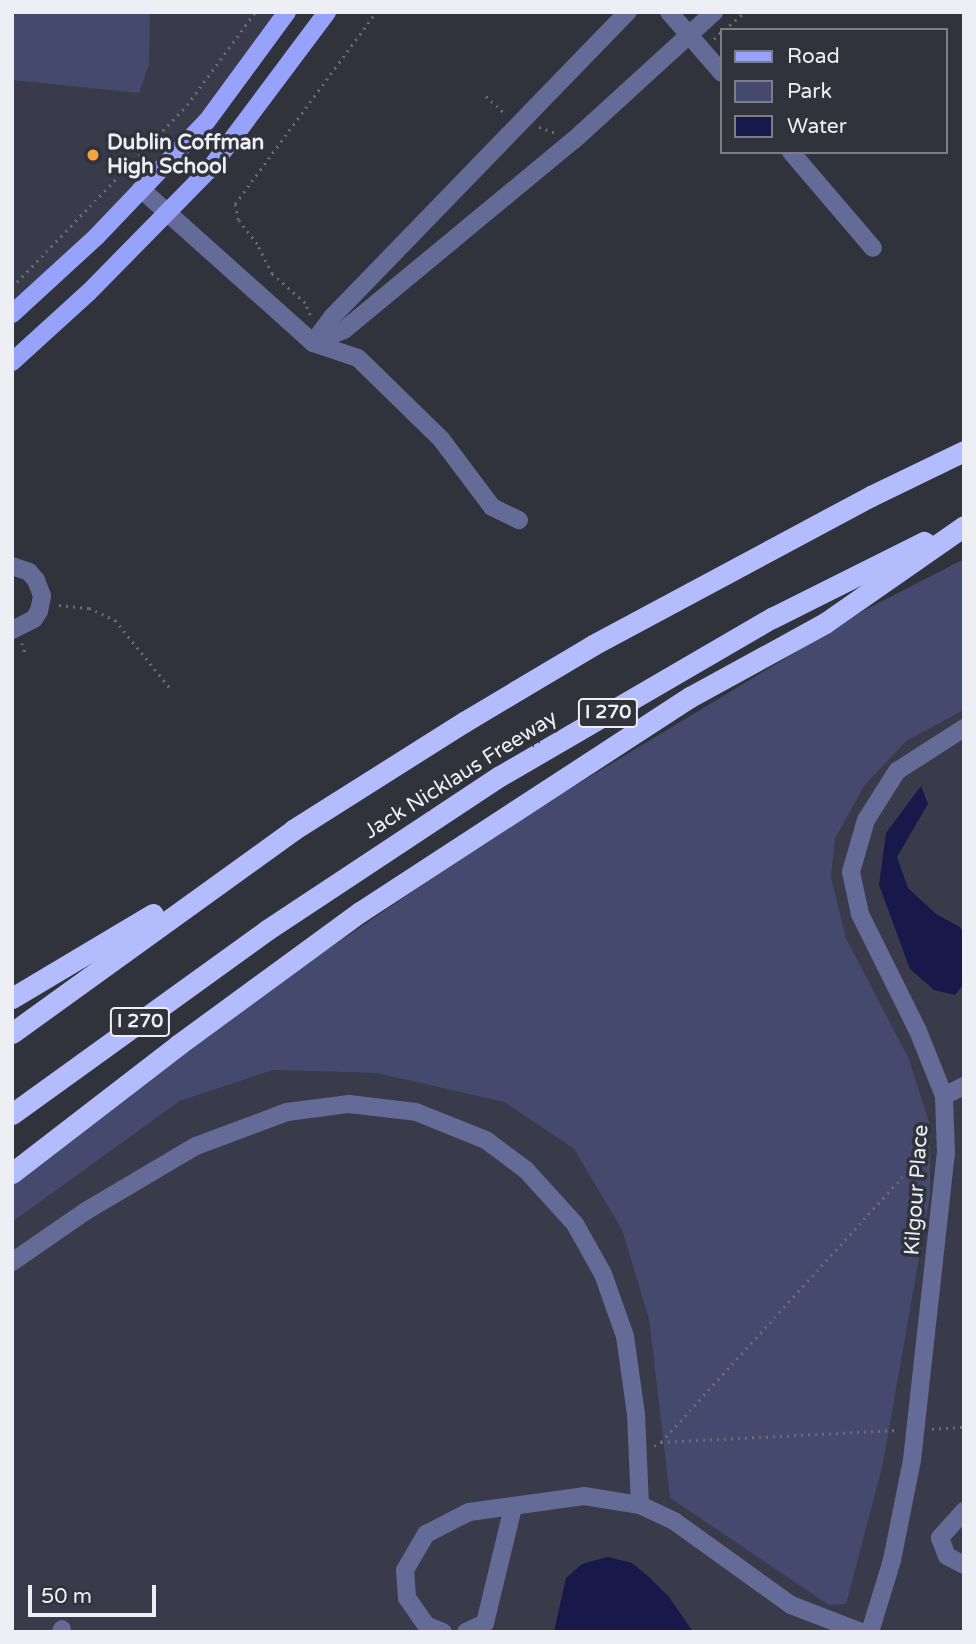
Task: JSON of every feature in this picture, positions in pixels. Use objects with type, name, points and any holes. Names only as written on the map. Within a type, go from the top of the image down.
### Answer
[{"type":"highway","name":"Jack Nicklaus Freeway","points":[[12,1033],[293,830],[593,645],[871,496],[964,451]]},
{"type":"highway","name":"Jack Nicklaus Freeway","points":[[12,1114],[267,930],[500,776],[772,618],[964,524]]},
{"type":"highway","points":[[12,1173],[178,1045],[360,912],[690,698],[825,623],[964,524]]},
{"type":"highway","points":[[12,998],[293,830]]},
{"type":"main road","points":[[12,314],[97,236],[207,121],[287,12]]},
{"type":"main road","points":[[12,362],[89,292],[209,170],[327,12]]},
{"type":"street","points":[[313,343],[334,316],[628,12]]},
{"type":"street","points":[[669,12],[720,71]]},
{"type":"street","points":[[313,343],[344,330],[574,140],[714,12]]},
{"type":"street","points":[[793,154],[873,248]]},
{"type":"street","points":[[141,189],[313,343],[358,358],[441,439],[492,507],[519,520]]},
{"type":"street","points":[[12,566],[29,572],[36,580],[42,602],[34,619],[16,633]]},
{"type":"street","name":"Kilgour Place","points":[[870,1632],[892,1560],[916,1429],[946,1154],[944,1096],[918,1031],[860,914],[851,872],[866,820],[897,771],[964,728]]},
{"type":"street","points":[[944,1096],[964,1086]]},
{"type":"street","points":[[12,1262],[86,1211],[196,1146],[274,1117],[349,1104],[416,1112],[485,1140],[526,1170],[575,1224],[603,1274],[625,1336],[638,1452],[640,1505]]},
{"type":"street","points":[[443,1632],[426,1625],[407,1598],[405,1570],[426,1534],[469,1512],[584,1496],[640,1505],[674,1521],[791,1605],[861,1632]]},
{"type":"street","points":[[466,1632],[485,1623],[513,1507]]},
{"type":"street","points":[[964,1511],[940,1538],[947,1556],[964,1565]]},
{"type":"path","points":[[12,287],[187,105],[256,12]]},
{"type":"path","points":[[313,343],[310,314],[305,303],[272,274],[257,243],[238,220],[235,204],[376,12]]},
{"type":"path","points":[[726,28],[745,12]]},
{"type":"path","points":[[51,606],[89,608],[116,620],[170,688]]},
{"type":"path","points":[[16,633],[26,656]]},
{"type":"path","points":[[661,1442],[911,1167],[946,1154]]},
{"type":"path","points":[[638,1452],[661,1442],[964,1427]]},
{"type":"shaded area","name":"Dublin Coffman High School","points":[[12,12],[287,12],[207,121],[12,314]]},
{"type":"shaded area","points":[[964,710],[964,1632],[12,1632],[12,1222],[180,1101],[273,1070],[376,1073],[504,1102],[574,1149],[622,1230],[649,1319],[670,1498],[883,1464],[930,1196],[930,1125],[909,1059],[846,938],[831,877],[835,839],[864,786],[906,740]]},
{"type":"green space","points":[[12,12],[150,12],[149,65],[139,93],[12,80]]},
{"type":"green space","points":[[964,559],[964,710],[906,741],[864,786],[835,839],[831,877],[846,938],[909,1059],[930,1125],[930,1196],[883,1464],[846,1604],[829,1605],[670,1498],[649,1319],[622,1230],[574,1149],[504,1102],[376,1073],[273,1070],[180,1101],[12,1222],[12,1184],[275,985],[515,822],[865,610]]},
{"type":"water","points":[[921,786],[928,804],[897,857],[908,888],[936,914],[960,927],[964,934],[964,984],[955,995],[934,990],[910,969],[879,885],[886,833]]},
{"type":"water","points":[[608,1557],[632,1563],[649,1577],[669,1597],[693,1632],[554,1632],[566,1578],[582,1564]]},
{"type":"place","name":"Dublin Coffman High School","points":[[93,155]]}]
